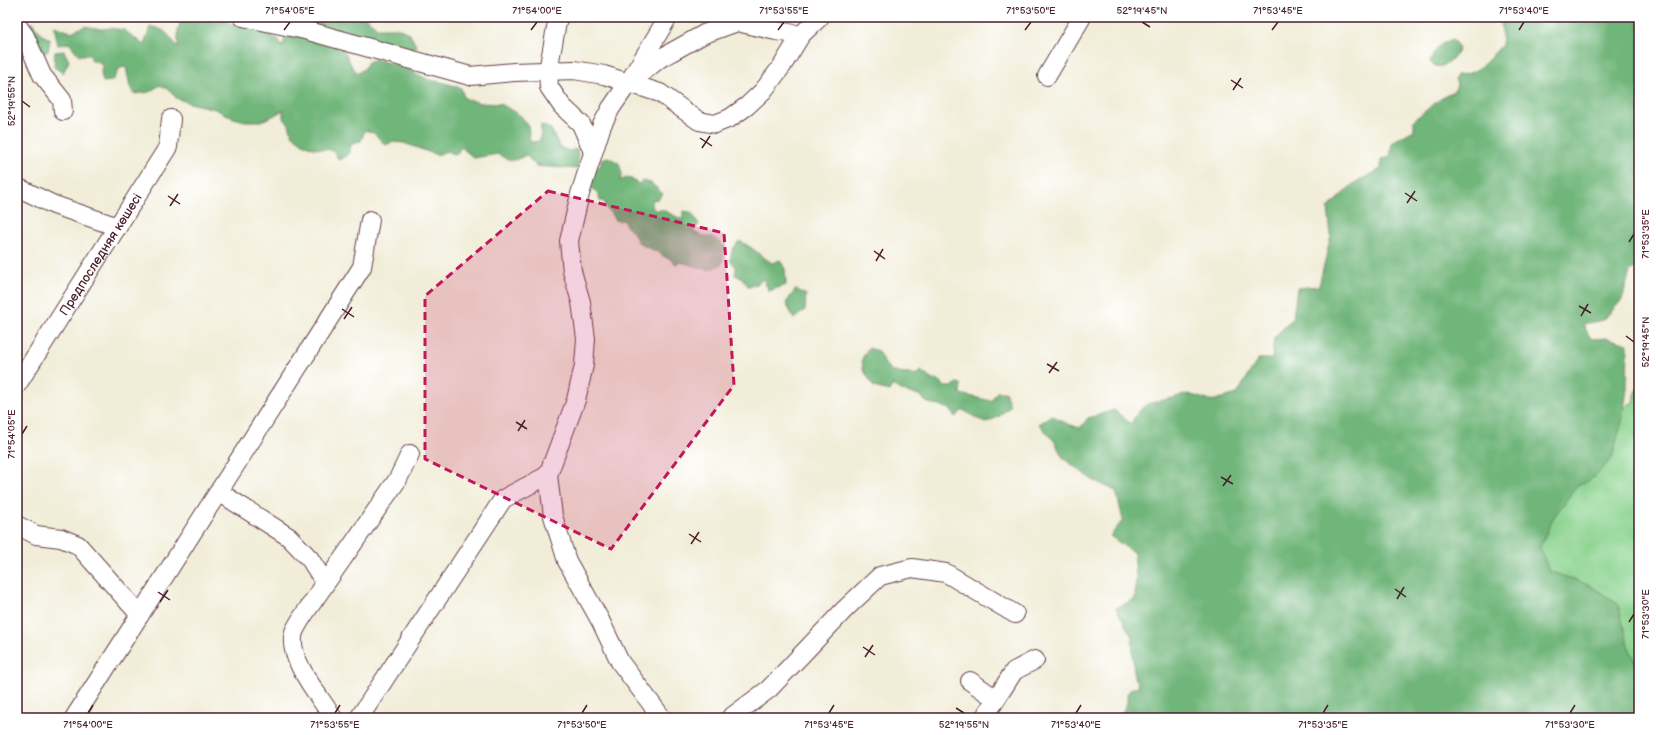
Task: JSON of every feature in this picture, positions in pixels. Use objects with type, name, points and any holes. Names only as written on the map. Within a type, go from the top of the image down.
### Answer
[{"type":"street","points":[[243,17],[305,30],[470,76],[514,72],[574,70],[604,75],[660,93],[699,121],[715,124],[730,118],[747,106],[763,91],[782,66],[801,35],[820,17]]},
{"type":"street","points":[[558,17],[548,71],[549,87],[562,106],[581,124],[593,152]]},
{"type":"street","points":[[662,718],[620,662],[600,620],[567,561],[553,516],[548,475],[576,400],[584,364],[586,339],[581,302],[572,271],[569,241],[580,194],[602,125],[668,17]]},
{"type":"street","points":[[1047,76],[1082,17]]},
{"type":"street","points":[[629,82],[659,59],[704,34],[738,22],[746,21],[776,31],[801,35]]},
{"type":"street","points":[[17,25],[25,36],[42,75],[62,100],[63,111]]},
{"type":"street","name":"Предпоследняя көшесі","points":[[17,385],[168,147],[171,119]]},
{"type":"street","points":[[17,187],[54,205],[118,227]]},
{"type":"street","points":[[74,718],[362,267],[370,220]]},
{"type":"street","points":[[333,718],[298,662],[293,645],[294,632],[325,583],[398,479],[410,454]]},
{"type":"street","points":[[359,718],[503,499],[548,475]]},
{"type":"street","points":[[219,492],[289,537],[310,559],[325,583]]},
{"type":"street","points":[[17,525],[36,535],[61,538],[78,545],[140,615]]},
{"type":"street","points":[[730,718],[769,689],[845,608],[880,576],[912,568],[946,573],[1015,614]]},
{"type":"street","points":[[984,718],[1014,671],[1036,660]]},
{"type":"street","points":[[970,681],[996,699]]},
{"type":"highlighted area","points":[[548,191],[724,233],[734,385],[611,549],[425,459],[425,296]]},
{"type":"green space","points":[[181,17],[201,17],[217,21],[222,18],[231,24],[241,22],[262,30],[279,40],[282,48],[286,35],[297,35],[338,47],[345,52],[352,67],[358,73],[364,69],[368,62],[375,59],[406,68],[429,80],[442,82],[461,88],[464,98],[480,103],[501,104],[521,116],[528,125],[530,142],[540,141],[541,125],[551,129],[560,147],[569,151],[577,149],[579,169],[536,166],[526,155],[515,160],[506,159],[498,154],[474,158],[461,147],[456,155],[447,151],[437,155],[404,143],[393,142],[385,145],[374,133],[365,130],[361,141],[352,143],[348,155],[339,160],[331,150],[311,147],[292,135],[289,124],[283,118],[283,110],[261,121],[245,121],[234,118],[215,109],[189,103],[176,98],[171,91],[160,85],[149,92],[134,94],[130,87],[126,67],[120,68],[112,81],[103,82],[101,73],[102,65],[97,61],[92,61],[90,55],[79,55],[69,43],[58,45],[54,26],[71,32],[85,26],[101,29],[109,28],[124,30],[144,45],[150,27],[155,27],[167,33],[178,48],[178,31]]},
{"type":"green space","points":[[265,17],[366,17],[377,28],[397,28],[409,33],[417,47],[408,50],[402,44],[394,48]]},
{"type":"green space","points":[[1501,17],[1639,17],[1639,266],[1630,271],[1622,300],[1603,320],[1583,324],[1591,339],[1607,338],[1628,344],[1627,388],[1623,417],[1612,458],[1595,477],[1577,486],[1553,518],[1540,547],[1549,571],[1589,585],[1618,604],[1629,648],[1639,667],[1639,697],[1634,714],[1631,718],[1122,718],[1121,714],[1127,703],[1127,693],[1132,688],[1138,688],[1138,682],[1134,678],[1132,637],[1116,608],[1135,599],[1136,576],[1134,553],[1110,536],[1123,520],[1116,491],[1091,479],[1063,458],[1055,442],[1039,424],[1051,415],[1068,424],[1080,428],[1088,418],[1114,410],[1131,424],[1137,413],[1147,404],[1188,394],[1211,401],[1237,394],[1258,359],[1272,359],[1274,338],[1293,318],[1297,288],[1319,286],[1331,236],[1328,208],[1354,183],[1381,169],[1381,159],[1390,157],[1392,142],[1414,130],[1414,120],[1439,100],[1455,90],[1457,85],[1455,79],[1457,75],[1472,72],[1477,69],[1502,45]]},
{"type":"green space","points":[[32,22],[42,35],[50,39],[48,51],[37,58],[26,26]]},
{"type":"green space","points":[[1453,39],[1459,49],[1450,61],[1442,66],[1434,65],[1430,62],[1438,47]]},
{"type":"green space","points":[[64,51],[69,61],[63,73],[54,67],[55,52]]},
{"type":"green space","points":[[608,157],[619,163],[622,174],[620,181],[628,177],[639,184],[643,181],[651,183],[663,194],[658,199],[652,200],[653,210],[663,210],[683,220],[683,211],[691,212],[699,224],[693,232],[707,237],[713,237],[725,247],[722,264],[709,270],[680,262],[676,264],[670,259],[638,242],[633,232],[626,226],[624,220],[617,221],[607,209],[604,201],[600,201],[597,193],[590,188],[593,171],[601,165],[601,159]]},
{"type":"green space","points":[[739,241],[772,263],[780,260],[785,269],[786,285],[769,291],[763,279],[757,284],[749,287],[741,277],[735,275],[736,267],[730,261],[732,250]]},
{"type":"green space","points":[[796,289],[806,295],[805,310],[794,319],[786,303]]},
{"type":"green space","points":[[868,348],[878,351],[888,368],[895,372],[914,376],[921,371],[931,379],[940,381],[944,387],[951,387],[957,383],[961,384],[960,394],[991,401],[997,392],[1005,392],[1010,406],[1000,416],[985,423],[963,410],[955,417],[950,409],[926,402],[920,395],[909,393],[900,389],[894,386],[894,383],[889,391],[874,387],[863,369],[862,359]]},
{"type":"green space","points":[[1639,384],[1639,718],[1373,718],[1508,479],[1633,402]]}]
